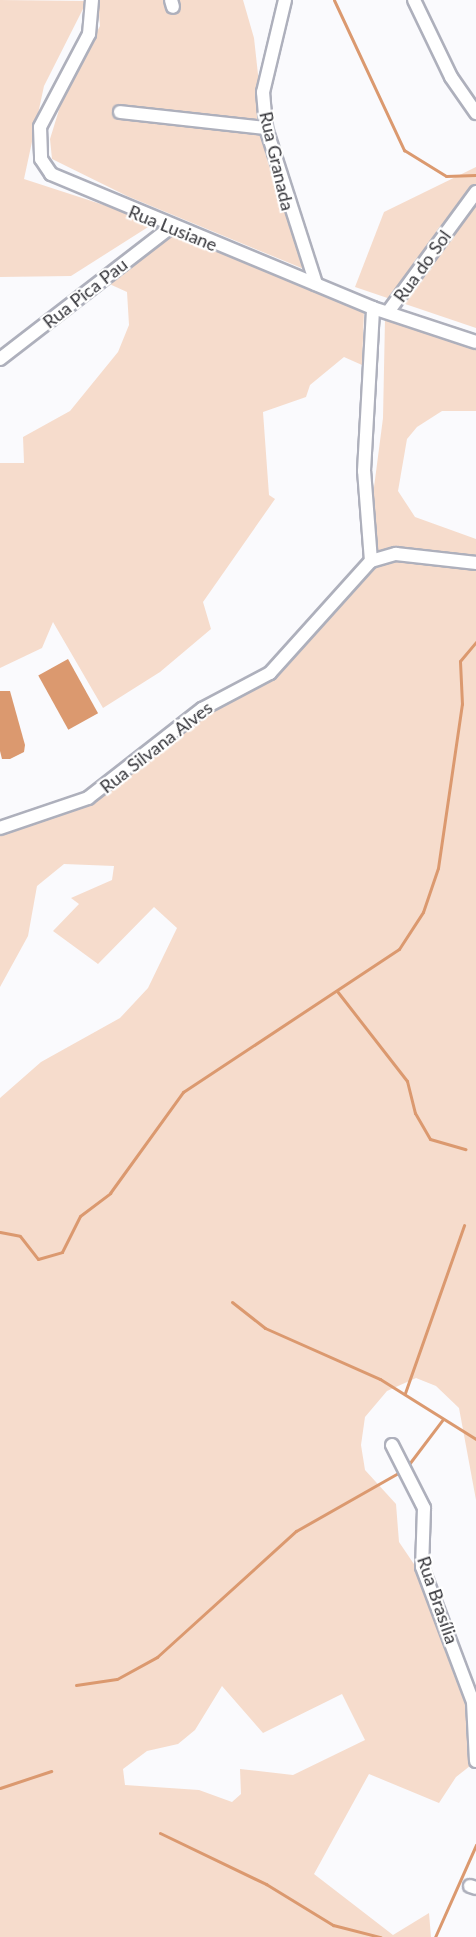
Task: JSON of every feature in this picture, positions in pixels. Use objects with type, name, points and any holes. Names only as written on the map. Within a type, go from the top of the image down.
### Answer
[{"type":"street","name":"Rua Lusiane","points":[[92,0],[89,34],[42,118],[41,159],[59,180],[373,308],[476,342]]},
{"type":"street","name":"Rua Granada","points":[[285,0],[263,92],[266,128],[316,284]]},
{"type":"street","points":[[414,0],[451,77],[476,113]]},
{"type":"street","points":[[120,112],[266,128]]},
{"type":"street","name":"Rua do Sol","points":[[388,312],[476,192]]},
{"type":"street","name":"Rua Pica Pau","points":[[0,358],[171,227]]},
{"type":"street","points":[[373,308],[364,471],[370,561],[396,554],[476,563]]},
{"type":"street","name":"Rua Silvana Alves","points":[[0,828],[88,798],[202,709],[270,673],[370,561]]},
{"type":"street","name":"Rua Brasília","points":[[392,1445],[424,1508],[422,1567],[473,1702],[476,1761]]},
{"type":"shaded area","points":[[0,0],[87,1],[44,86],[24,179],[156,222],[71,276],[0,277]]},
{"type":"shaded area","points":[[98,0],[243,0],[254,38],[265,138],[304,269],[127,196],[52,159],[50,139],[62,100],[100,26]]},
{"type":"shaded area","points":[[476,167],[476,328],[355,287],[384,212]]},
{"type":"shaded area","points":[[175,232],[355,299],[364,311],[362,365],[344,357],[310,385],[306,397],[263,412],[269,495],[275,499],[203,602],[211,629],[160,672],[103,708],[53,622],[42,648],[0,668],[0,463],[24,463],[23,437],[70,411],[118,352],[129,325],[127,292],[105,282]]},
{"type":"shaded area","points":[[385,319],[476,347],[476,411],[442,411],[417,427],[407,439],[398,491],[415,517],[476,539],[476,1500],[459,1408],[436,1386],[416,1378],[387,1391],[365,1417],[361,1445],[365,1470],[396,1504],[399,1542],[420,1573],[463,1679],[475,1762],[456,1777],[439,1803],[369,1774],[314,1874],[393,1935],[429,1913],[431,1937],[0,1937],[0,1098],[41,1062],[120,1018],[148,988],[177,928],[154,907],[98,964],[53,931],[79,904],[71,898],[112,880],[114,866],[64,864],[37,886],[28,936],[0,987],[0,829],[110,784],[295,649],[357,567],[376,554],[373,495],[383,418]],"holes":[[[222,1686],[263,1733],[342,1694],[365,1740],[293,1775],[240,1769],[241,1794],[232,1802],[199,1790],[125,1785],[123,1769],[147,1751],[178,1744],[195,1730]]]},
{"type":"shaded area","points":[[68,659],[98,713],[68,730],[38,675]]},
{"type":"shaded area","points":[[0,691],[10,691],[25,745],[24,752],[10,759],[2,759],[0,751]]},
{"type":"waterway","points":[[334,0],[404,150],[446,176],[476,175]]},
{"type":"waterway","points":[[0,1232],[20,1236],[38,1259],[62,1252],[80,1216],[110,1193],[183,1092],[399,949],[423,912],[438,868],[462,704],[460,661],[476,642]]},
{"type":"waterway","points":[[337,991],[407,1081],[415,1113],[430,1139],[466,1149]]},
{"type":"waterway","points":[[405,1393],[464,1225]]},
{"type":"waterway","points":[[232,1302],[265,1328],[380,1379],[476,1439]]},
{"type":"waterway","points":[[406,1468],[443,1419]]},
{"type":"waterway","points":[[76,1685],[117,1679],[157,1657],[296,1531],[400,1472]]},
{"type":"waterway","points":[[0,1788],[51,1771]]},
{"type":"waterway","points":[[160,1833],[266,1884],[333,1925],[380,1937]]},
{"type":"waterway","points":[[435,1937],[476,1845]]}]
